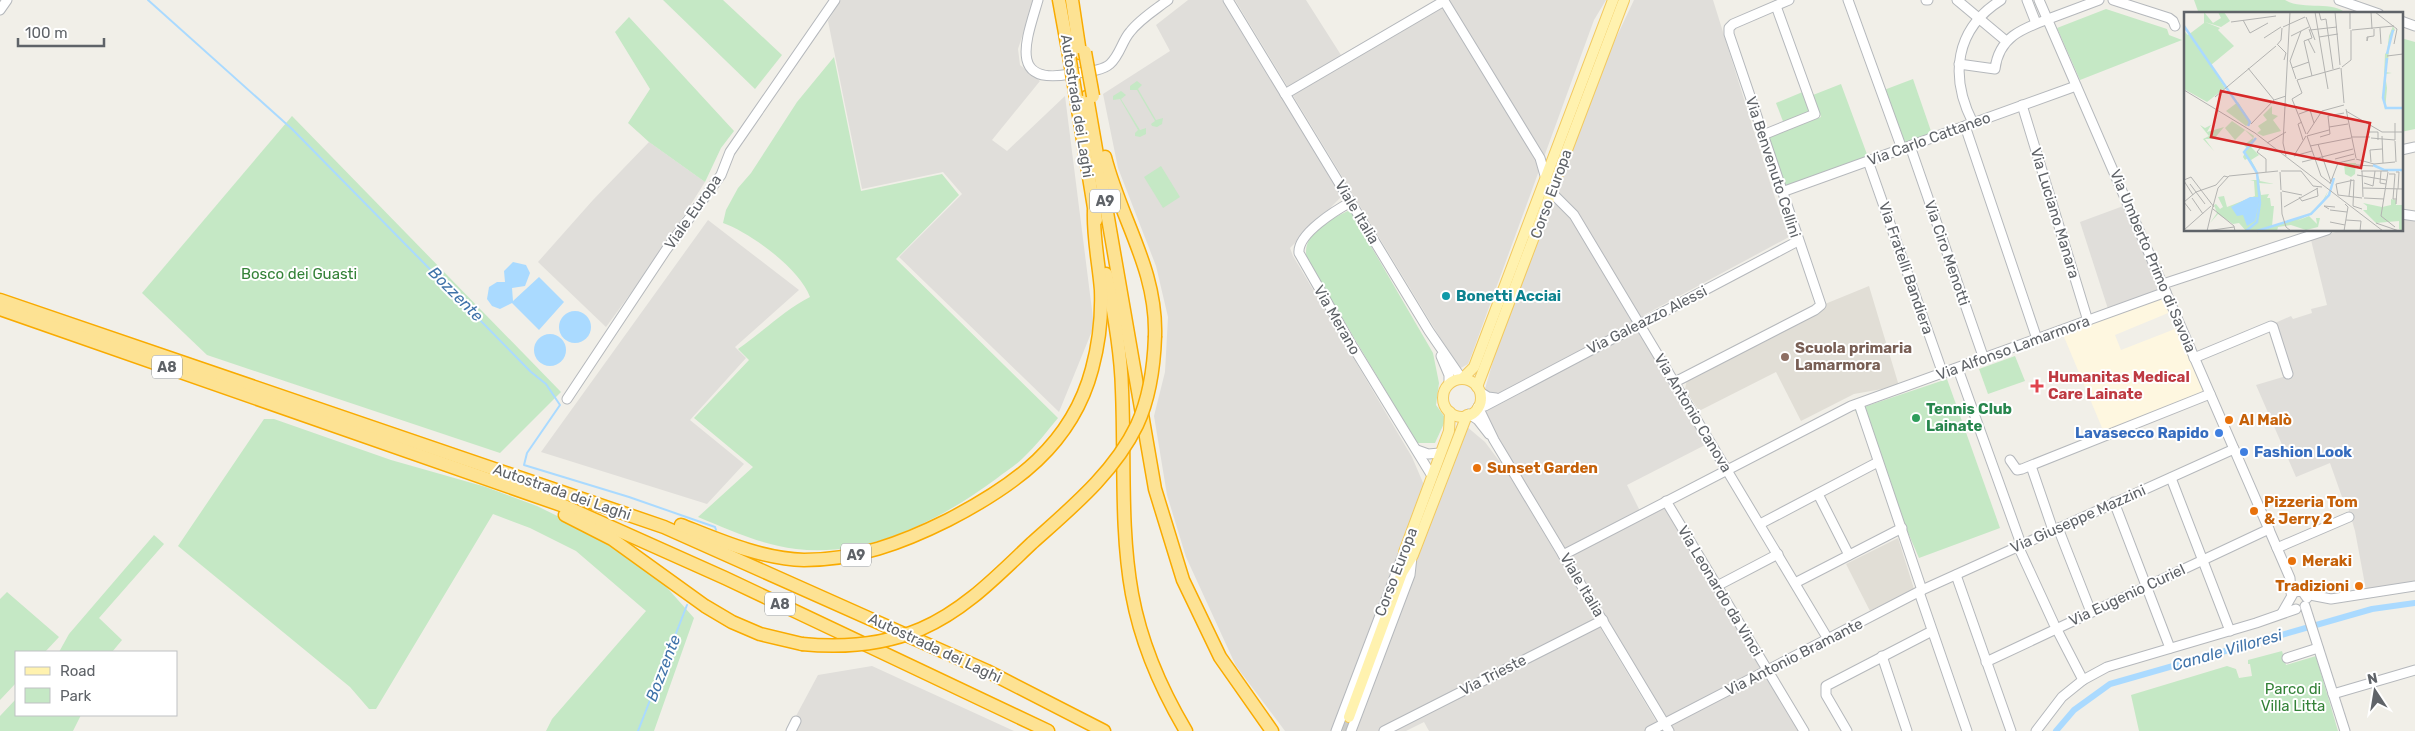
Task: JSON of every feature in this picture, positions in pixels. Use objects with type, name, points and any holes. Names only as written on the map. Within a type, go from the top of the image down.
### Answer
[{"type":"highway","name":"Autostrada dei Laghi","points":[[1059,0],[1078,53],[1085,97],[1094,211]]},
{"type":"highway","name":"A9","points":[[1073,0],[1078,53]]},
{"type":"highway","name":"A9","points":[[508,486],[612,539],[705,606],[732,622],[760,634],[802,644],[822,646],[861,644],[902,636],[938,620],[982,589],[1084,495],[1120,455],[1137,424],[1149,389],[1155,336],[1154,304],[1145,264],[1110,178],[1085,97]]},
{"type":"highway","name":"A9","points":[[1085,97],[1155,489],[1183,580],[1220,657],[1272,731]]},
{"type":"highway","name":"A9","points":[[402,436],[438,444],[769,555],[802,560],[831,559],[891,546],[938,525],[1001,491],[1042,457],[1072,418],[1092,370],[1102,320],[1101,290],[1093,230],[1094,211]]},
{"type":"highway","name":"A9","points":[[1094,211],[1119,350],[1126,537],[1132,594],[1141,633],[1166,697],[1186,731]]},
{"type":"highway","name":"Autostrada dei Laghi","points":[[0,300],[664,527],[987,671],[1104,731]]},
{"type":"highway","name":"Autostrada dei Laghi","points":[[0,309],[564,506],[725,578],[1048,731]]},
{"type":"main road","name":"Corso Europa","points":[[1462,379],[1474,367],[1613,0]]},
{"type":"main road","name":"Corso Europa","points":[[1478,390],[1624,0]]},
{"type":"main road","points":[[1462,379],[1469,380],[1478,390],[1478,407],[1468,415],[1458,416],[1446,408],[1443,398],[1449,384],[1462,379]]},
{"type":"main road","name":"Corso Europa","points":[[1408,554],[1448,431],[1450,412]]},
{"type":"main road","name":"Corso Europa","points":[[1408,554],[1468,415]]},
{"type":"main road","points":[[1348,723],[1408,554]]},
{"type":"street","points":[[0,10],[7,0]]},
{"type":"street","name":"Viale Europa","points":[[567,399],[666,250],[720,175],[730,152],[834,0]]},
{"type":"street","points":[[1038,0],[1025,43],[1026,59],[1034,72],[1042,76],[1057,77],[1107,66],[1117,55],[1135,25],[1168,0]]},
{"type":"street","name":"Viale Italia","points":[[1228,0],[1429,331],[1462,379]]},
{"type":"street","points":[[1763,135],[1815,114],[1776,6],[1790,0]]},
{"type":"street","name":"Via Ciro Menotti","points":[[1848,0],[1906,147],[1984,359]]},
{"type":"street","points":[[1957,0],[2006,41]]},
{"type":"street","points":[[2001,0],[1978,18],[1966,37],[1959,64],[1960,92],[2037,339]]},
{"type":"street","points":[[2027,0],[2036,22]]},
{"type":"street","name":"Via Umberto Primo di Savoia","points":[[2039,0],[2300,601],[2334,694],[2345,731]]},
{"type":"street","points":[[1959,64],[1995,69],[1999,52],[2006,41],[2021,28],[2099,0]]},
{"type":"street","points":[[2113,0],[2169,18],[2176,26]]},
{"type":"street","points":[[2338,0],[2373,12]]},
{"type":"street","points":[[1285,93],[1444,1],[1540,158],[1546,179]]},
{"type":"street","name":"Via Benvenuto Cellini","points":[[1675,382],[1815,310],[1821,305],[1798,242],[1729,28],[1733,24],[1776,6]]},
{"type":"street","points":[[2402,22],[2415,26]]},
{"type":"street","name":"Via Carlo Cattaneo","points":[[1782,192],[2076,86]]},
{"type":"street","name":"Via Luciano Manara","points":[[2022,105],[2088,321]]},
{"type":"street","points":[[2402,150],[2415,147]]},
{"type":"street","name":"Via Fratelli Bandiera","points":[[1868,161],[1943,374]]},
{"type":"street","name":"Via Antonio Canova","points":[[1552,192],[1570,210],[1728,470],[1828,640]]},
{"type":"street","name":"Via Merano","points":[[1351,202],[1328,215],[1303,240],[1299,253],[1350,342],[1432,476]]},
{"type":"street","points":[[2402,214],[2415,216]]},
{"type":"street","name":"Via Alfonso Lamarmora","points":[[1563,554],[1859,404],[2088,321],[2165,288],[2324,231]]},
{"type":"street","name":"Via Galeazzo Alessi","points":[[1478,407],[1485,406],[1496,398],[1798,242]]},
{"type":"street","points":[[2194,358],[2273,326],[2288,374]]},
{"type":"street","name":"Viale Italia","points":[[1429,331],[1446,367],[1449,384]]},
{"type":"street","points":[[1958,369],[2019,545],[2056,628],[2083,680]]},
{"type":"street","points":[[1478,390],[1488,397],[1496,398]]},
{"type":"street","points":[[2010,460],[2017,470],[2031,466],[2210,394]]},
{"type":"street","points":[[1859,404],[1918,576],[1932,631],[1967,731]]},
{"type":"street","name":"Viale Italia","points":[[1478,407],[1494,440],[1667,727]]},
{"type":"street","name":"Viale Italia","points":[[1468,415],[1478,420],[1494,440]]},
{"type":"street","points":[[1417,450],[1428,454],[1440,453]]},
{"type":"street","name":"Via Giuseppe Mazzini","points":[[1921,591],[2114,502],[2234,450]]},
{"type":"street","points":[[1760,524],[1878,462]]},
{"type":"street","points":[[2031,466],[2091,612]]},
{"type":"street","points":[[2171,478],[2230,631]]},
{"type":"street","points":[[1818,494],[1849,555]]},
{"type":"street","name":"Via Leonardo da Vinci","points":[[1666,502],[1804,731]]},
{"type":"street","points":[[2114,502],[2170,648]]},
{"type":"street","points":[[2277,548],[2349,517]]},
{"type":"street","points":[[1795,583],[1902,528]]},
{"type":"street","name":"Via Eugenio Curiel","points":[[1986,662],[2268,529]]},
{"type":"street","name":"Corso Europa","points":[[1348,723],[1395,570],[1408,554]]},
{"type":"street","name":"Corso Europa","points":[[1336,731],[1348,723],[1410,575],[1408,554]]},
{"type":"street","points":[[1717,586],[1778,554]]},
{"type":"street","points":[[1956,575],[2011,731]]},
{"type":"street","points":[[1918,576],[1942,582]]},
{"type":"street","points":[[2036,731],[2062,697],[2083,680],[2107,667],[2230,631],[2282,613],[2300,601],[2316,598],[2331,599],[2415,586]]},
{"type":"street","name":"Via Antonio Bramante","points":[[1650,731],[1667,727],[1768,670],[1921,591]]},
{"type":"street","name":"Via Trieste","points":[[1384,731],[1602,620]]},
{"type":"street","points":[[1847,731],[1826,695],[1826,686],[1932,631]]},
{"type":"street","points":[[2288,658],[2318,648]]},
{"type":"street","points":[[1882,656],[1908,731]]},
{"type":"street","points":[[2334,694],[2415,670]]},
{"type":"street","points":[[792,731],[796,722]]},
{"type":"shaded area","points":[[841,0],[1034,0],[1018,49],[1020,65],[1040,81],[992,140],[1007,151],[1065,96],[1094,326],[1059,412],[899,257],[962,194],[943,172],[862,189],[828,21]]},
{"type":"shaded area","points":[[1188,0],[1222,0],[1342,196],[1290,248],[1412,457],[1424,485],[1332,731],[1285,731],[1236,666],[1186,557],[1167,495],[1154,416],[1165,372],[1168,317],[1156,266],[1118,168],[1103,94],[1170,51],[1156,25]]},
{"type":"shaded area","points":[[1235,0],[1306,0],[1341,55],[1436,0],[1606,0],[1594,20],[1468,364],[1459,369]]},
{"type":"shaded area","points":[[1634,0],[1713,0],[1789,237],[1644,315],[1639,330],[1709,443],[1627,485],[1643,517],[1665,505],[1799,731],[1672,731],[1485,418],[1485,389],[1506,316],[1607,57]]},
{"type":"shaded area","points":[[649,142],[705,182],[660,253],[606,327],[538,262],[593,200]]},
{"type":"shaded area","points":[[2126,205],[2165,291],[2109,312],[2080,222]]},
{"type":"shaded area","points":[[2402,217],[2415,220],[2415,583],[2366,590],[2355,531],[2345,497],[2342,497],[2330,463],[2296,477],[2256,385],[2290,375],[2275,323],[2291,316],[2293,319],[2312,313],[2311,309],[2327,305],[2311,240],[2339,231],[2402,231]]},
{"type":"shaded area","points":[[708,220],[799,290],[735,347],[746,358],[690,420],[744,464],[707,504],[541,452]]},
{"type":"shaded area","name":"Scuola primaria Lamarmora","points":[[1869,286],[1899,386],[1854,394],[1801,421],[1776,372],[1699,411],[1685,389],[1687,379],[1825,307],[1825,304]]},
{"type":"shaded area","points":[[2165,293],[2173,311],[2115,335],[2121,350],[2180,327],[2209,394],[2105,435],[2062,332]]},
{"type":"shaded area","points":[[1466,426],[1485,442],[1506,470],[1662,731],[1429,731],[1424,722],[1406,731],[1355,731]]},
{"type":"shaded area","points":[[1898,538],[1914,589],[1870,611],[1846,564]]},
{"type":"shaded area","points":[[872,666],[1014,731],[788,731],[818,675]]},
{"type":"green space","points":[[663,0],[723,0],[782,55],[755,89]]},
{"type":"green space","points":[[2194,0],[2285,0],[2300,5],[2334,7],[2344,12],[2198,12]]},
{"type":"green space","points":[[2106,9],[2167,29],[2169,35],[2182,40],[2080,80],[2057,28]]},
{"type":"green space","points":[[629,17],[734,131],[721,148],[705,182],[649,142],[628,123],[650,89],[615,32]]},
{"type":"green space","points":[[2402,38],[2415,42],[2415,129],[2402,132]]},
{"type":"green space","points":[[834,57],[861,191],[942,174],[959,195],[896,259],[1058,418],[1017,464],[974,494],[927,522],[876,542],[850,548],[796,549],[758,541],[698,517],[753,467],[694,418],[749,360],[738,349],[791,308],[810,297],[805,286],[796,275],[773,253],[747,235],[723,223],[726,210],[738,188],[751,173],[797,102]]},
{"type":"green space","points":[[1913,79],[1932,134],[1907,143],[1903,142],[1884,90]]},
{"type":"green space","points":[[1137,81],[1142,85],[1138,89],[1156,120],[1163,118],[1162,124],[1157,127],[1152,126],[1151,124],[1155,121],[1137,90],[1130,90],[1130,86]]},
{"type":"green space","points":[[1841,84],[1868,157],[1787,186],[1784,185],[1769,137],[1821,117],[1813,95]]},
{"type":"green space","points":[[1121,91],[1126,95],[1121,99],[1140,130],[1146,128],[1146,134],[1140,137],[1135,136],[1138,130],[1120,99],[1113,100],[1113,96]]},
{"type":"green space","points":[[1805,91],[1810,109],[1807,114],[1784,124],[1776,103]]},
{"type":"green space","name":"Bosco dei Guasti","points":[[292,116],[561,392],[500,453],[207,355],[142,293]]},
{"type":"green space","points":[[1161,166],[1180,197],[1163,208],[1144,177]]},
{"type":"green space","points":[[1350,210],[1433,353],[1439,383],[1436,405],[1446,419],[1435,443],[1417,443],[1307,259],[1306,250],[1308,242],[1319,228]]},
{"type":"green space","points":[[2015,356],[2025,381],[1988,394],[1979,369]]},
{"type":"green space","points":[[1947,379],[2000,528],[1919,558],[1855,410]]},
{"type":"green space","points":[[264,419],[274,419],[391,460],[486,487],[537,506],[604,539],[662,582],[694,618],[654,731],[546,731],[552,719],[646,611],[576,551],[530,528],[493,514],[376,709],[369,709],[350,687],[178,546]]},
{"type":"green space","points":[[154,535],[164,544],[99,618],[122,640],[113,651],[60,651],[69,634]]},
{"type":"green space","points":[[7,592],[59,637],[46,651],[15,651],[15,684],[0,700],[0,599]]},
{"type":"green space","name":"Parco di Villa Litta","points":[[2282,651],[2286,665],[2316,656],[2338,731],[2139,731],[2131,695],[2227,666],[2236,669],[2239,678],[2252,676],[2248,660]]},
{"type":"green space","points":[[15,700],[15,716],[80,716],[73,731],[0,731],[0,716]]},
{"type":"water","points":[[513,262],[526,265],[530,273],[525,286],[512,288],[513,301],[539,277],[564,302],[539,330],[512,303],[500,309],[492,306],[487,299],[489,287],[497,282],[505,282],[504,271]]},
{"type":"water","points":[[575,311],[587,315],[591,327],[587,339],[575,343],[563,339],[559,327],[563,315]]},
{"type":"water","points":[[550,334],[562,338],[566,350],[562,362],[550,366],[538,362],[534,350],[538,338]]},
{"type":"waterway","name":"Bozzente","points":[[148,0],[292,129],[531,372],[546,384],[560,405],[527,453],[524,465],[629,497],[715,527],[716,530]]},
{"type":"waterway","name":"Canale Villoresi","points":[[2056,731],[2074,710],[2110,684],[2372,609],[2415,603]]},
{"type":"waterway","name":"Bozzente","points":[[638,731],[687,605]]},
{"type":"tunnel","points":[[1343,731],[1349,717]]},
{"type":"place","name":"Bonetti Acciai","points":[[1446,296]]},
{"type":"place","name":"Scuola primaria Lamarmora","points":[[1785,357]]},
{"type":"place","name":"Humanitas Medical Care Lainate","points":[[2037,386]]},
{"type":"place","name":"Tennis Club Lainate","points":[[1916,418]]},
{"type":"place","name":"Al Malò","points":[[2229,420]]},
{"type":"place","name":"Lavasecco Rapido","points":[[2219,433]]},
{"type":"place","name":"Fashion Look","points":[[2244,452]]},
{"type":"place","name":"Sunset Garden","points":[[1477,468]]},
{"type":"place","name":"Pizzeria Tom & Jerry 2","points":[[2254,511]]},
{"type":"place","name":"Meraki","points":[[2292,561]]},
{"type":"place","name":"Tradizioni","points":[[2359,586]]}]
